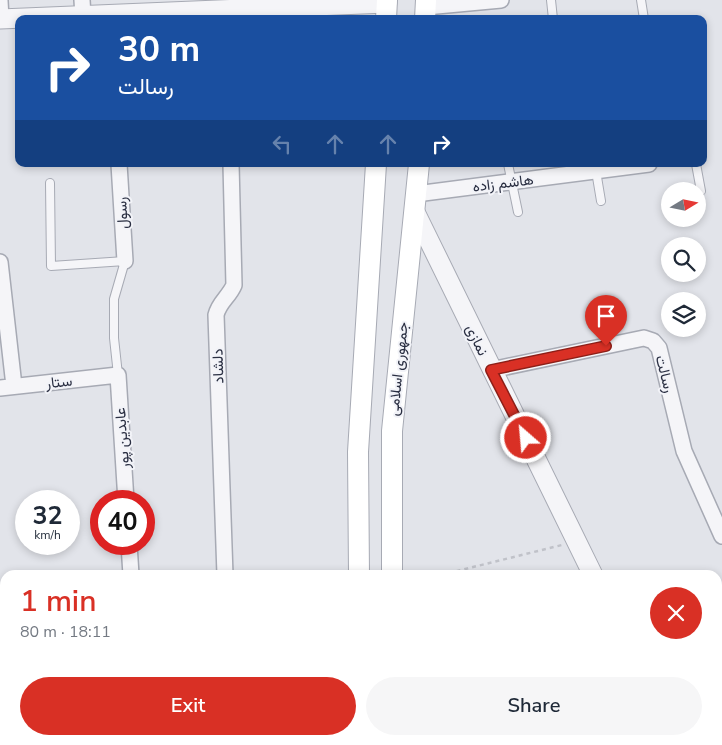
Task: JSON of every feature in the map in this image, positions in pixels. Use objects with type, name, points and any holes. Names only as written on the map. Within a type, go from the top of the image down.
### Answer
[{"type":"main road","points":[[359,570],[358,452],[376,167]]},
{"type":"main road","name":"جمهوری اسلامی","points":[[392,570],[392,431],[419,167]]},
{"type":"main road","points":[[358,483],[392,482]]},
{"type":"street","points":[[426,9],[500,0]]},
{"type":"street","points":[[0,1],[0,19],[15,19]]},
{"type":"street","points":[[142,15],[297,3],[387,7]]},
{"type":"street","points":[[50,15],[82,8],[105,15]]},
{"type":"street","name":"رسول","points":[[119,167],[125,262]]},
{"type":"street","name":"دلشاد","points":[[225,570],[216,315],[218,306],[231,292],[234,285],[231,167]]},
{"type":"street","name":"هاشم زاده","points":[[415,203],[511,182],[606,168]]},
{"type":"street","name":"نمازی","points":[[415,203],[491,370],[578,541],[590,570]]},
{"type":"street","points":[[0,262],[7,387]]},
{"type":"street","name":"رسالت","points":[[491,370],[644,338],[653,341],[658,348],[684,451],[722,536]]},
{"type":"street","name":"ستار","points":[[7,387],[118,375]]},
{"type":"street","name":"عابدین پور","points":[[118,375],[125,490]]},
{"type":"street","points":[[129,555],[130,570]]},
{"type":"lane","points":[[551,0],[552,15]]},
{"type":"lane","points":[[641,0],[643,15]]},
{"type":"lane","points":[[508,167],[518,212]]},
{"type":"lane","points":[[697,167],[699,182]]},
{"type":"lane","points":[[601,201],[606,168]]},
{"type":"lane","points":[[50,183],[51,266],[125,262],[114,299],[114,338],[118,375]]},
{"type":"path","points":[[461,570],[578,541]]},
{"type":"route","points":[[526,438],[491,370],[606,346]]}]
